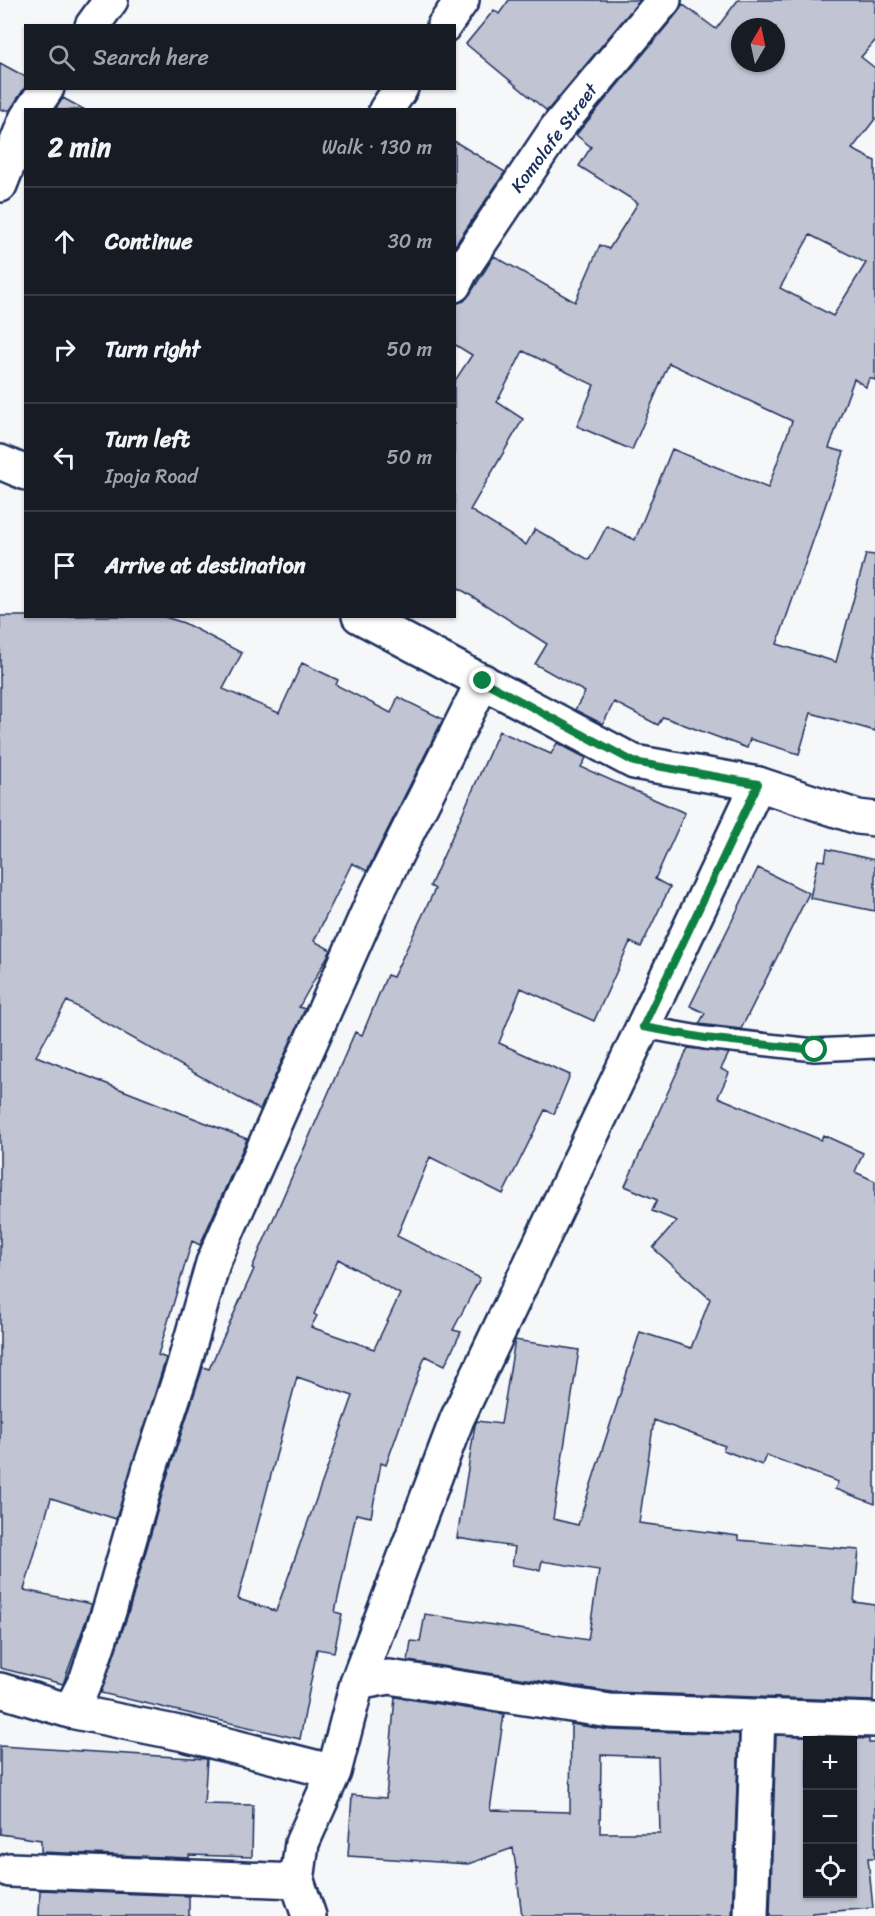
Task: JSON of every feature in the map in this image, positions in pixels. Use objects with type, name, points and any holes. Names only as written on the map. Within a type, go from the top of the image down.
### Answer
[{"type":"street","points":[[93,24],[111,0]]},
{"type":"street","points":[[445,24],[462,0]]},
{"type":"street","name":"Komolafe Street","points":[[456,281],[557,128],[664,0]]},
{"type":"street","points":[[33,108],[46,90]]},
{"type":"street","points":[[387,108],[400,90]]},
{"type":"street","points":[[0,185],[24,124]]},
{"type":"street","points":[[0,462],[24,472]]},
{"type":"street","points":[[363,618],[634,762],[758,784],[858,817],[875,819]]},
{"type":"street","points":[[70,1711],[87,1677],[110,1608],[213,1263],[372,903],[483,681]]},
{"type":"street","points":[[309,1916],[297,1881],[302,1843],[334,1772],[357,1683],[457,1419],[758,784]]},
{"type":"street","points":[[357,1683],[389,1677],[610,1711],[875,1720]]},
{"type":"street","points":[[0,1690],[70,1711],[184,1734],[334,1772]]},
{"type":"street","points":[[751,1916],[758,1717]]},
{"type":"street","points":[[10,1870],[297,1881]]},
{"type":"lane","points":[[643,1027],[705,1038],[815,1050],[875,1047]]},
{"type":"building","points":[[509,0],[640,0],[547,111],[466,44],[494,10],[499,14]]},
{"type":"building","points":[[738,0],[875,0],[875,41],[861,57],[875,68],[875,119],[852,149],[875,161],[875,380],[869,378],[866,387],[854,379],[829,448],[844,452],[777,644],[836,662],[866,554],[875,555],[875,731],[811,713],[799,754],[750,739],[747,748],[663,717],[658,725],[614,702],[603,724],[575,710],[585,692],[535,664],[547,644],[456,586],[456,379],[472,355],[456,345],[456,303],[464,301],[470,294],[494,256],[575,302],[600,245],[609,249],[638,203],[579,166],[591,147],[576,135],[678,12],[682,4],[716,29]],"holes":[[[810,235],[866,263],[833,316],[780,288]],[[523,351],[594,385],[577,426],[632,450],[669,363],[792,421],[768,488],[672,449],[635,540],[607,526],[589,560],[535,529],[526,545],[470,510],[523,419],[497,402]]]},
{"type":"building","points":[[0,63],[24,76],[24,89],[10,110],[0,110]]},
{"type":"building","points":[[63,98],[81,108],[56,108]]},
{"type":"building","points":[[456,142],[505,172],[456,244]]},
{"type":"building","points":[[0,616],[168,618],[184,623],[242,653],[223,689],[279,713],[302,663],[338,680],[336,685],[391,713],[398,697],[443,719],[367,871],[352,863],[314,941],[331,950],[299,1007],[305,1009],[260,1110],[67,1001],[36,1056],[247,1139],[200,1245],[192,1241],[158,1355],[166,1358],[116,1519],[51,1498],[24,1590],[92,1604],[63,1684],[0,1668]]},
{"type":"building","points":[[499,731],[551,754],[557,743],[586,758],[581,767],[685,813],[655,879],[670,887],[641,947],[630,942],[594,1021],[521,988],[499,1043],[570,1075],[554,1114],[545,1110],[503,1194],[430,1157],[397,1236],[480,1278],[453,1330],[461,1332],[445,1365],[425,1356],[386,1465],[381,1463],[371,1517],[356,1514],[335,1612],[342,1614],[334,1652],[317,1649],[300,1739],[101,1693],[128,1614],[167,1477],[203,1367],[209,1369],[355,1032],[362,1035],[387,975],[393,977],[435,889],[430,886]],"holes":[[[338,1259],[400,1294],[374,1349],[311,1327],[317,1316],[314,1314]],[[297,1377],[353,1396],[276,1611],[238,1599]]]},
{"type":"building","points":[[827,849],[875,860],[875,911],[810,898],[818,860],[825,861]]},
{"type":"building","points":[[758,868],[809,893],[741,1029],[699,1024],[705,1013],[690,1006]]},
{"type":"building","points":[[688,1048],[729,1053],[721,1069],[729,1073],[718,1097],[821,1140],[823,1135],[863,1153],[855,1172],[875,1181],[875,1504],[835,1489],[838,1482],[766,1455],[762,1465],[723,1450],[725,1446],[654,1420],[639,1523],[738,1536],[738,1540],[859,1550],[854,1602],[875,1605],[873,1701],[612,1692],[408,1661],[411,1641],[420,1642],[425,1614],[588,1640],[599,1570],[542,1561],[540,1570],[512,1565],[515,1547],[457,1538],[475,1425],[477,1421],[501,1424],[515,1340],[579,1350],[553,1519],[578,1525],[640,1332],[691,1348],[710,1299],[653,1248],[677,1221],[652,1211],[657,1200],[625,1186]]},
{"type":"building","points":[[395,1697],[504,1714],[490,1810],[570,1812],[571,1724],[609,1730],[739,1734],[732,1916],[522,1916],[516,1869],[518,1868],[516,1868],[513,1848],[468,1864],[348,1856],[352,1795],[386,1798]],"holes":[[[601,1755],[658,1757],[660,1833],[600,1833]]]},
{"type":"building","points":[[776,1735],[803,1736],[803,1898],[857,1898],[857,1738],[869,1739],[869,1743],[875,1743],[875,1858],[868,1858],[873,1908],[812,1913],[812,1916],[770,1916]]},
{"type":"building","points":[[0,1746],[207,1759],[204,1804],[253,1805],[252,1857],[189,1855],[189,1858],[41,1852],[41,1840],[0,1834]]},
{"type":"building","points":[[40,1890],[189,1896],[189,1916],[39,1916]]},
{"type":"route","points":[[483,681],[634,762],[758,784],[643,1027],[705,1038],[815,1050]]}]
